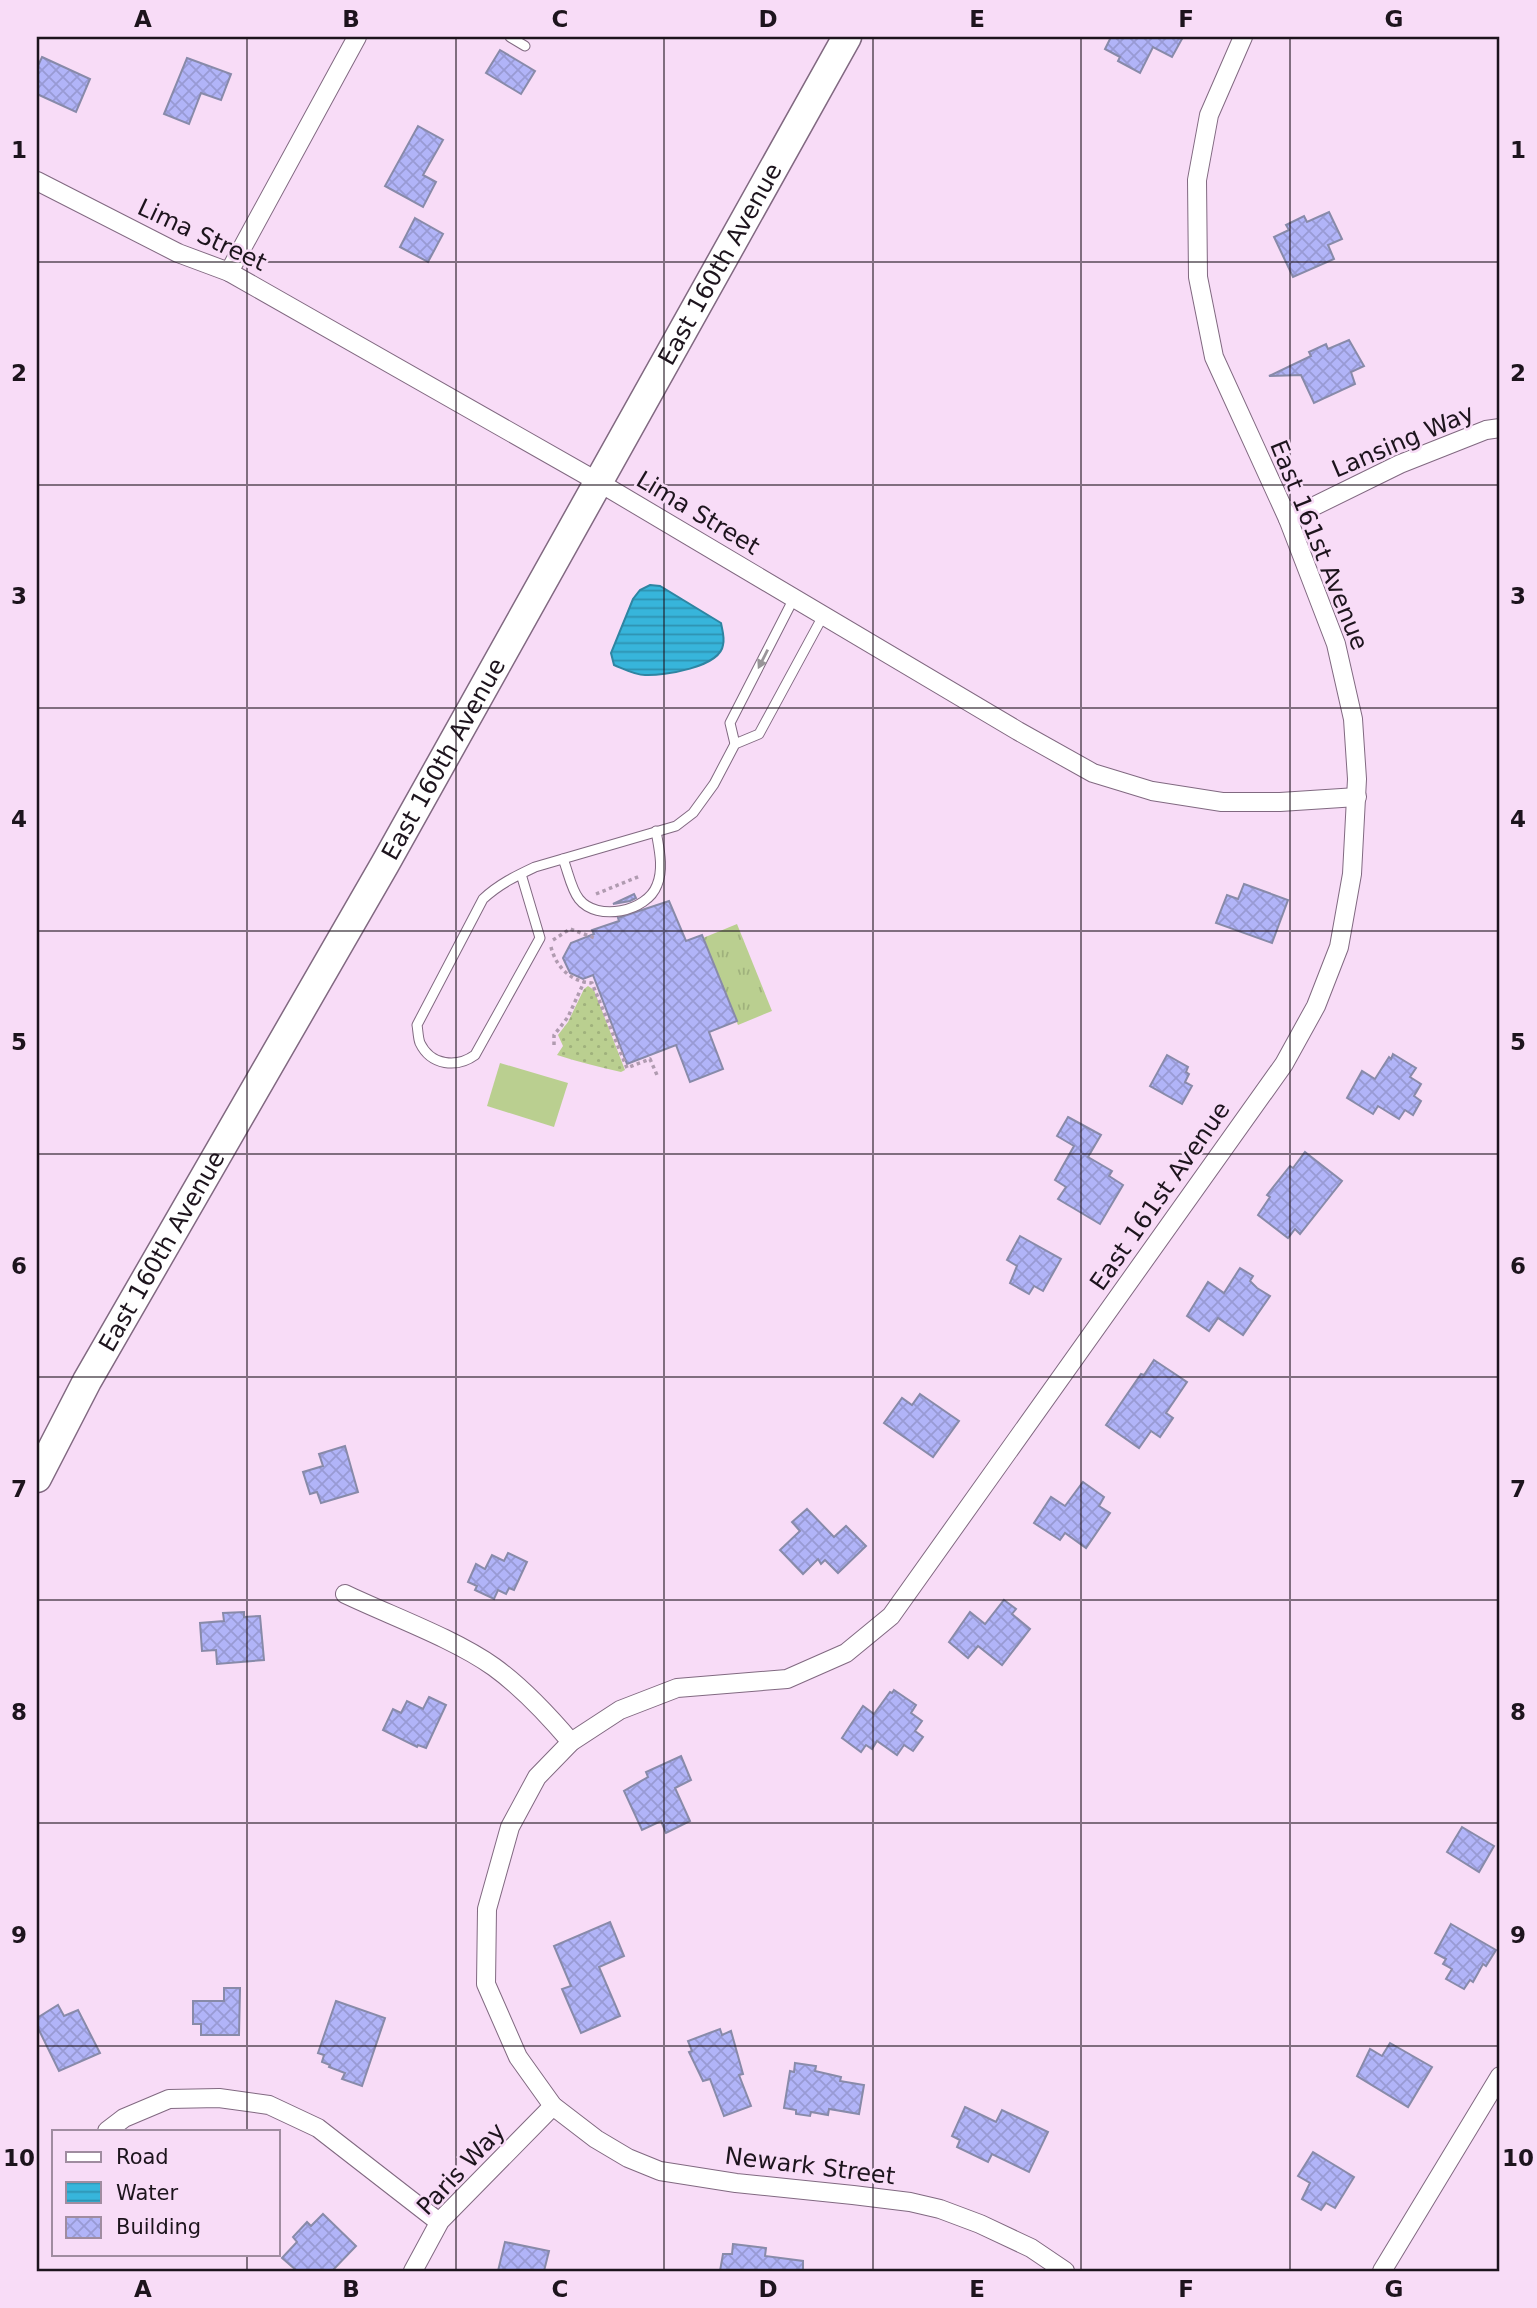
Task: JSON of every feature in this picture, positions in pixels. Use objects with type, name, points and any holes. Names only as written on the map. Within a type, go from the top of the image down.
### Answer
[{"type":"main road","name":"East 160th Avenue","points":[[37,1478],[87,1381],[391,853],[847,37]]},
{"type":"street","points":[[229,272],[357,37]]},
{"type":"street","name":"East 161st Avenue","points":[[554,2106],[518,2057],[486,1984],[487,1909],[510,1827],[537,1777],[571,1742],[620,1710],[677,1688],[787,1679],[846,1653],[891,1616],[1284,1064],[1316,1006],[1339,947],[1352,874],[1357,797],[1353,719],[1336,644],[1288,519],[1214,357],[1198,277],[1198,180],[1209,115],[1243,37]]},
{"type":"street","name":"Lima Street","points":[[37,181],[178,253],[229,272],[600,483],[1093,773],[1152,791],[1222,802],[1280,802],[1357,797]]},
{"type":"street","name":"Lansing Way","points":[[1288,519],[1400,464],[1486,430],[1500,428]]},
{"type":"street","points":[[345,1594],[463,1649],[492,1666],[516,1684],[571,1742]]},
{"type":"street","points":[[1382,2271],[1500,2076]]},
{"type":"street","points":[[108,2130],[124,2118],[169,2099],[219,2098],[269,2105],[318,2128],[439,2222]]},
{"type":"street","name":"Paris Way","points":[[413,2271],[439,2222],[554,2106]]},
{"type":"street","name":"Newark Street","points":[[554,2106],[596,2139],[628,2158],[660,2171],[736,2183],[910,2202],[940,2209],[981,2224],[1031,2248],[1065,2271]]},
{"type":"lane","points":[[510,37],[525,46]]},
{"type":"lane","points":[[735,744],[730,723],[794,598]]},
{"type":"lane","points":[[521,874],[540,938],[475,1055],[464,1063],[443,1064],[430,1055],[420,1043],[417,1025],[484,899],[496,886],[521,874],[676,826],[693,813],[714,784],[735,744],[759,734],[823,616]]},
{"type":"lane","points":[[563,859],[577,897],[588,909],[614,912],[643,902],[655,890],[661,864],[656,831]]},
{"type":"path","points":[[596,894],[640,876]]},
{"type":"path","points":[[619,885],[621,891]]},
{"type":"path","points":[[595,938],[570,929],[555,938],[550,945],[555,960],[568,976],[592,982],[627,1068],[650,1059],[657,1075]]},
{"type":"path","points":[[554,1045],[554,1035],[568,1017],[584,982]]},
{"type":"green space","points":[[737,924],[772,1011],[738,1025],[703,938]]},
{"type":"green space","points":[[588,986],[594,990],[625,1070],[621,1072],[557,1055],[563,1046],[558,1035]]},
{"type":"green space","points":[[500,1063],[568,1083],[554,1127],[487,1106]]},
{"type":"water","points":[[650,585],[660,586],[721,623],[724,639],[720,653],[690,669],[665,674],[641,675],[614,665],[611,653],[633,599],[640,590]]},
{"type":"building","points":[[1111,37],[1183,37],[1172,57],[1153,47],[1140,73],[1118,61],[1120,57],[1105,49]]},
{"type":"building","points":[[500,50],[535,71],[521,94],[486,73]]},
{"type":"building","points":[[42,57],[90,79],[76,112],[37,94],[37,68]]},
{"type":"building","points":[[187,58],[231,74],[221,100],[201,93],[189,124],[164,114]]},
{"type":"building","points":[[418,126],[443,140],[423,175],[436,182],[423,207],[385,186]]},
{"type":"building","points":[[1329,212],[1342,239],[1328,245],[1334,259],[1293,277],[1274,237],[1289,230],[1286,225],[1304,216],[1307,222]]},
{"type":"building","points":[[415,218],[443,234],[428,262],[400,247]]},
{"type":"building","points":[[1349,340],[1364,366],[1351,372],[1355,384],[1314,403],[1301,375],[1269,376],[1311,356],[1309,352],[1326,344],[1328,349]]},
{"type":"building","points":[[1244,884],[1288,900],[1272,943],[1216,923],[1227,895],[1238,899]]},
{"type":"building","points":[[634,894],[636,898],[630,901],[613,904]]},
{"type":"building","points":[[669,901],[686,941],[702,935],[737,1021],[709,1032],[723,1069],[690,1082],[676,1045],[627,1064],[593,975],[583,979],[570,973],[563,958],[571,943],[594,934],[592,930]]},
{"type":"building","points":[[1393,1054],[1416,1068],[1410,1077],[1421,1084],[1414,1096],[1421,1101],[1413,1115],[1405,1110],[1399,1119],[1378,1106],[1373,1114],[1347,1098],[1362,1071],[1375,1079]]},
{"type":"building","points":[[1167,1055],[1188,1067],[1186,1072],[1189,1074],[1185,1082],[1192,1086],[1182,1104],[1150,1086]]},
{"type":"building","points":[[1068,1117],[1101,1135],[1088,1157],[1112,1171],[1109,1176],[1123,1185],[1100,1224],[1058,1199],[1066,1187],[1055,1180],[1074,1146],[1057,1136]]},
{"type":"building","points":[[1305,1152],[1342,1181],[1300,1234],[1295,1229],[1288,1238],[1258,1215],[1270,1197],[1267,1195]]},
{"type":"building","points":[[1020,1236],[1061,1259],[1043,1291],[1034,1286],[1029,1294],[1010,1283],[1017,1266],[1007,1260]]},
{"type":"building","points":[[1240,1268],[1253,1276],[1250,1281],[1257,1288],[1270,1296],[1243,1335],[1218,1318],[1209,1331],[1187,1316],[1208,1282],[1224,1293]]},
{"type":"building","points":[[1154,1360],[1187,1382],[1166,1413],[1173,1418],[1160,1437],[1151,1431],[1139,1448],[1106,1425],[1141,1374],[1144,1375]]},
{"type":"building","points":[[920,1394],[959,1421],[933,1457],[884,1423],[902,1398],[912,1405]]},
{"type":"building","points":[[345,1446],[358,1492],[321,1503],[317,1492],[310,1494],[303,1472],[323,1466],[319,1454]]},
{"type":"building","points":[[1083,1482],[1104,1497],[1099,1506],[1110,1513],[1086,1548],[1065,1533],[1060,1540],[1034,1523],[1051,1497],[1065,1506]]},
{"type":"building","points":[[807,1509],[834,1537],[846,1526],[866,1546],[838,1573],[825,1560],[821,1564],[818,1559],[803,1574],[780,1550],[800,1531],[792,1522]]},
{"type":"building","points":[[508,1553],[527,1562],[514,1590],[509,1588],[506,1594],[498,1590],[494,1599],[475,1590],[477,1586],[468,1582],[476,1564],[485,1569],[492,1555],[504,1561]]},
{"type":"building","points":[[1004,1600],[1016,1609],[1012,1614],[1030,1629],[1002,1665],[978,1646],[968,1658],[949,1642],[970,1612],[985,1624]]},
{"type":"building","points":[[244,1612],[244,1617],[260,1616],[264,1660],[217,1664],[216,1650],[202,1651],[200,1623],[224,1621],[223,1613]]},
{"type":"building","points":[[894,1690],[916,1705],[911,1713],[922,1721],[915,1731],[923,1737],[913,1751],[904,1745],[897,1755],[877,1741],[872,1749],[866,1745],[861,1752],[842,1738],[863,1706],[874,1714]]},
{"type":"building","points":[[429,1697],[446,1705],[426,1748],[417,1747],[383,1730],[393,1709],[401,1713],[407,1701],[423,1709]]},
{"type":"building","points":[[681,1756],[691,1780],[675,1788],[690,1821],[666,1833],[661,1821],[642,1830],[624,1791],[648,1777],[646,1772]]},
{"type":"building","points":[[1462,1827],[1494,1846],[1479,1872],[1447,1852]]},
{"type":"building","points":[[610,1922],[624,1956],[599,1967],[620,2016],[581,2033],[562,1989],[571,1986],[554,1946]]},
{"type":"building","points":[[1451,1924],[1496,1950],[1486,1966],[1483,1964],[1473,1982],[1470,1980],[1464,1989],[1446,1979],[1452,1969],[1443,1964],[1446,1959],[1435,1953]]},
{"type":"building","points":[[224,1988],[240,1988],[239,2035],[201,2035],[201,2024],[193,2024],[193,2001],[224,2001]]},
{"type":"building","points":[[336,2001],[385,2018],[362,2086],[342,2079],[345,2073],[322,2062],[324,2055],[318,2053]]},
{"type":"building","points":[[58,2005],[64,2016],[78,2010],[100,2053],[59,2071],[37,2026],[37,2018]]},
{"type":"building","points":[[720,2029],[722,2035],[731,2031],[743,2074],[739,2075],[751,2106],[724,2116],[710,2079],[703,2081],[689,2052],[692,2051],[688,2041]]},
{"type":"building","points":[[1390,2043],[1432,2067],[1408,2107],[1357,2076],[1370,2049],[1382,2056]]},
{"type":"building","points":[[795,2063],[816,2066],[815,2071],[841,2077],[840,2081],[864,2085],[859,2114],[829,2109],[828,2115],[811,2112],[810,2116],[796,2114],[796,2110],[784,2108],[790,2071],[794,2072]]},
{"type":"building","points":[[965,2107],[996,2122],[1002,2110],[1048,2132],[1029,2172],[992,2154],[988,2162],[957,2147],[960,2140],[952,2136]]},
{"type":"building","points":[[1313,2152],[1354,2177],[1335,2208],[1326,2203],[1321,2210],[1302,2199],[1310,2183],[1298,2176]]},
{"type":"building","points":[[323,2214],[356,2246],[332,2271],[297,2271],[282,2258],[297,2242],[293,2237],[307,2222],[311,2226]]},
{"type":"building","points":[[505,2242],[549,2251],[544,2271],[498,2271]]},
{"type":"building","points":[[733,2244],[766,2248],[765,2256],[803,2261],[803,2271],[720,2271],[723,2254],[732,2254]]}]
